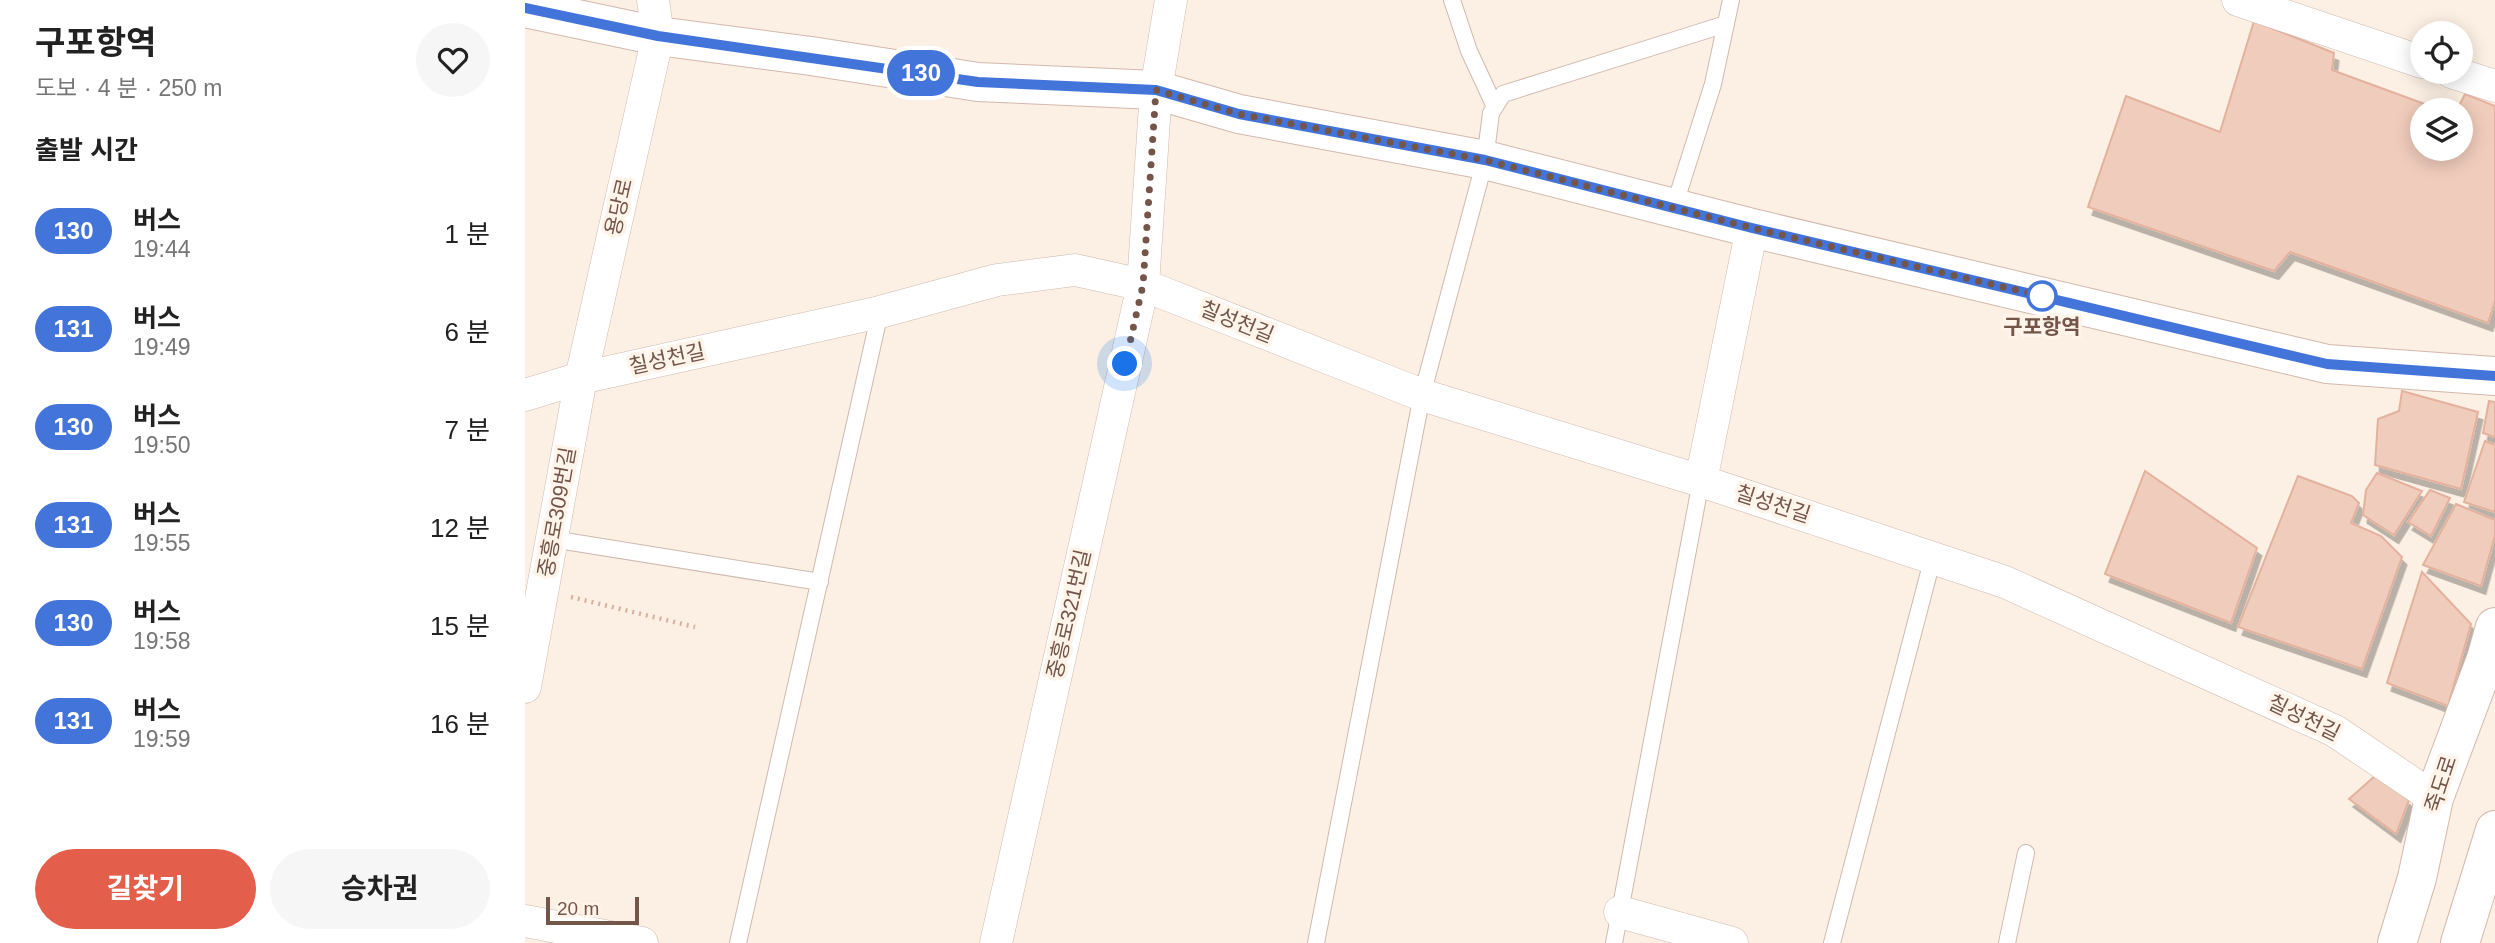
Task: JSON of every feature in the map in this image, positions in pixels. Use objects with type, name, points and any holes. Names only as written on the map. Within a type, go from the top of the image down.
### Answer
[{"type":"main road","points":[[525,8],[656,18],[978,82],[1156,90],[1239,114],[1485,160],[1752,228],[2327,364],[2495,376]]},
{"type":"main road","name":"죽도로","points":[[2397,943],[2417,878],[2434,798],[2486,687],[2495,627]]},
{"type":"main road","points":[[2460,943],[2495,832]]},
{"type":"street","points":[[1156,90],[1171,0]]},
{"type":"street","points":[[2238,0],[2410,58]]},
{"type":"street","name":"용당로","points":[[581,378],[656,18]]},
{"type":"street","points":[[2473,79],[2495,86]]},
{"type":"street","name":"중흥로321번길","points":[[996,943],[1143,285],[1156,90]]},
{"type":"street","points":[[1701,481],[1752,228]]},
{"type":"street","name":"칠성천길","points":[[525,395],[581,378],[880,313],[997,280],[1075,270],[1143,285],[1422,396],[1701,481],[2005,582],[2335,731],[2434,798]]},
{"type":"street","name":"중흥로309번길","points":[[525,687],[581,378]]},
{"type":"street","points":[[1620,912],[1732,943]]},
{"type":"street","points":[[525,922],[602,939],[642,943]]},
{"type":"lane","points":[[1452,0],[1469,51],[1495,107]]},
{"type":"lane","points":[[1674,207],[1713,84],[1731,0]]},
{"type":"lane","points":[[1316,943],[1422,396],[1485,160],[1491,113],[1503,94],[1726,24]]},
{"type":"lane","points":[[738,943],[880,313]]},
{"type":"lane","points":[[1614,943],[1701,481]]},
{"type":"lane","points":[[552,539],[820,582]]},
{"type":"lane","points":[[1832,943],[1933,557]]},
{"type":"lane","points":[[2007,943],[2026,853]]},
{"type":"path","points":[[543,591],[695,627]]},
{"type":"building","points":[[2254,21],[2334,53],[2332,70],[2410,99],[2410,161],[2473,161],[2473,98],[2463,98],[2465,94],[2495,106],[2495,301],[2488,323],[2290,252],[2274,271],[2088,207],[2126,96],[2220,132]]},
{"type":"building","points":[[2402,391],[2478,412],[2461,489],[2375,465],[2378,419],[2399,411]]},
{"type":"building","points":[[2489,401],[2495,402],[2495,437],[2483,433]]},
{"type":"building","points":[[2485,441],[2495,445],[2495,512],[2464,502]]},
{"type":"building","points":[[2145,471],[2257,548],[2231,623],[2105,574]]},
{"type":"building","points":[[2377,473],[2422,491],[2394,535],[2363,515],[2366,490]]},
{"type":"building","points":[[2298,476],[2352,496],[2359,503],[2351,523],[2381,536],[2402,557],[2362,669],[2238,627]]},
{"type":"building","points":[[2430,490],[2450,498],[2431,536],[2408,522]]},
{"type":"building","points":[[2456,504],[2495,520],[2495,535],[2481,586],[2423,565]]},
{"type":"building","points":[[2422,572],[2471,624],[2448,706],[2387,683]]},
{"type":"building","points":[[2376,775],[2409,800],[2396,834],[2349,799]]},
{"type":"bus line","name":"130","points":[[525,8],[658,36],[978,82],[1156,90],[1239,114],[1485,160],[1752,228],[2327,364],[2495,376]]},
{"type":"place","name":"구포항역","points":[[2042,296]]},
{"type":"route","points":[[1125,364],[1143,285],[1156,90],[1239,114],[1485,160],[1752,228],[2042,296]]}]
